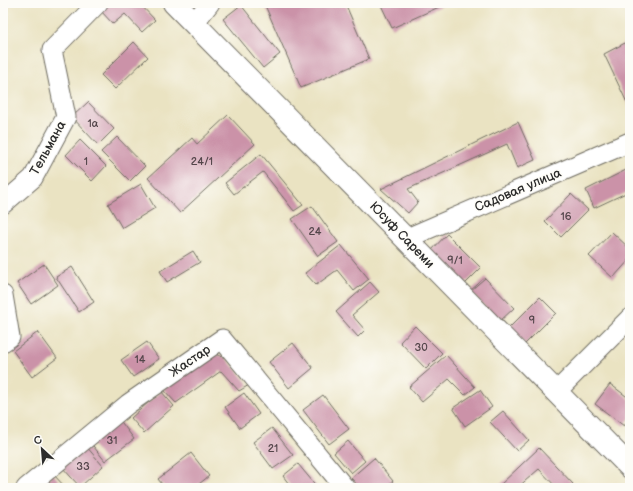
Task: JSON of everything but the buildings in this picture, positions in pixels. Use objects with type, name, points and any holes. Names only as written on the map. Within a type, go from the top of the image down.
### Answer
[{"type":"main road","name":"Юсуф Сареми","points":[[174,3],[630,467]]},
{"type":"street","name":"Тельмана","points":[[3,204],[33,178],[66,117],[52,50],[98,3]]},
{"type":"street","points":[[194,23],[210,3]]},
{"type":"street","name":"Садовая улица","points":[[405,238],[630,142]]},
{"type":"street","points":[[3,295],[10,337],[3,342]]},
{"type":"street","points":[[556,392],[630,318]]},
{"type":"street","name":"Жастар","points":[[26,488],[128,404],[222,339],[345,488]]}]
